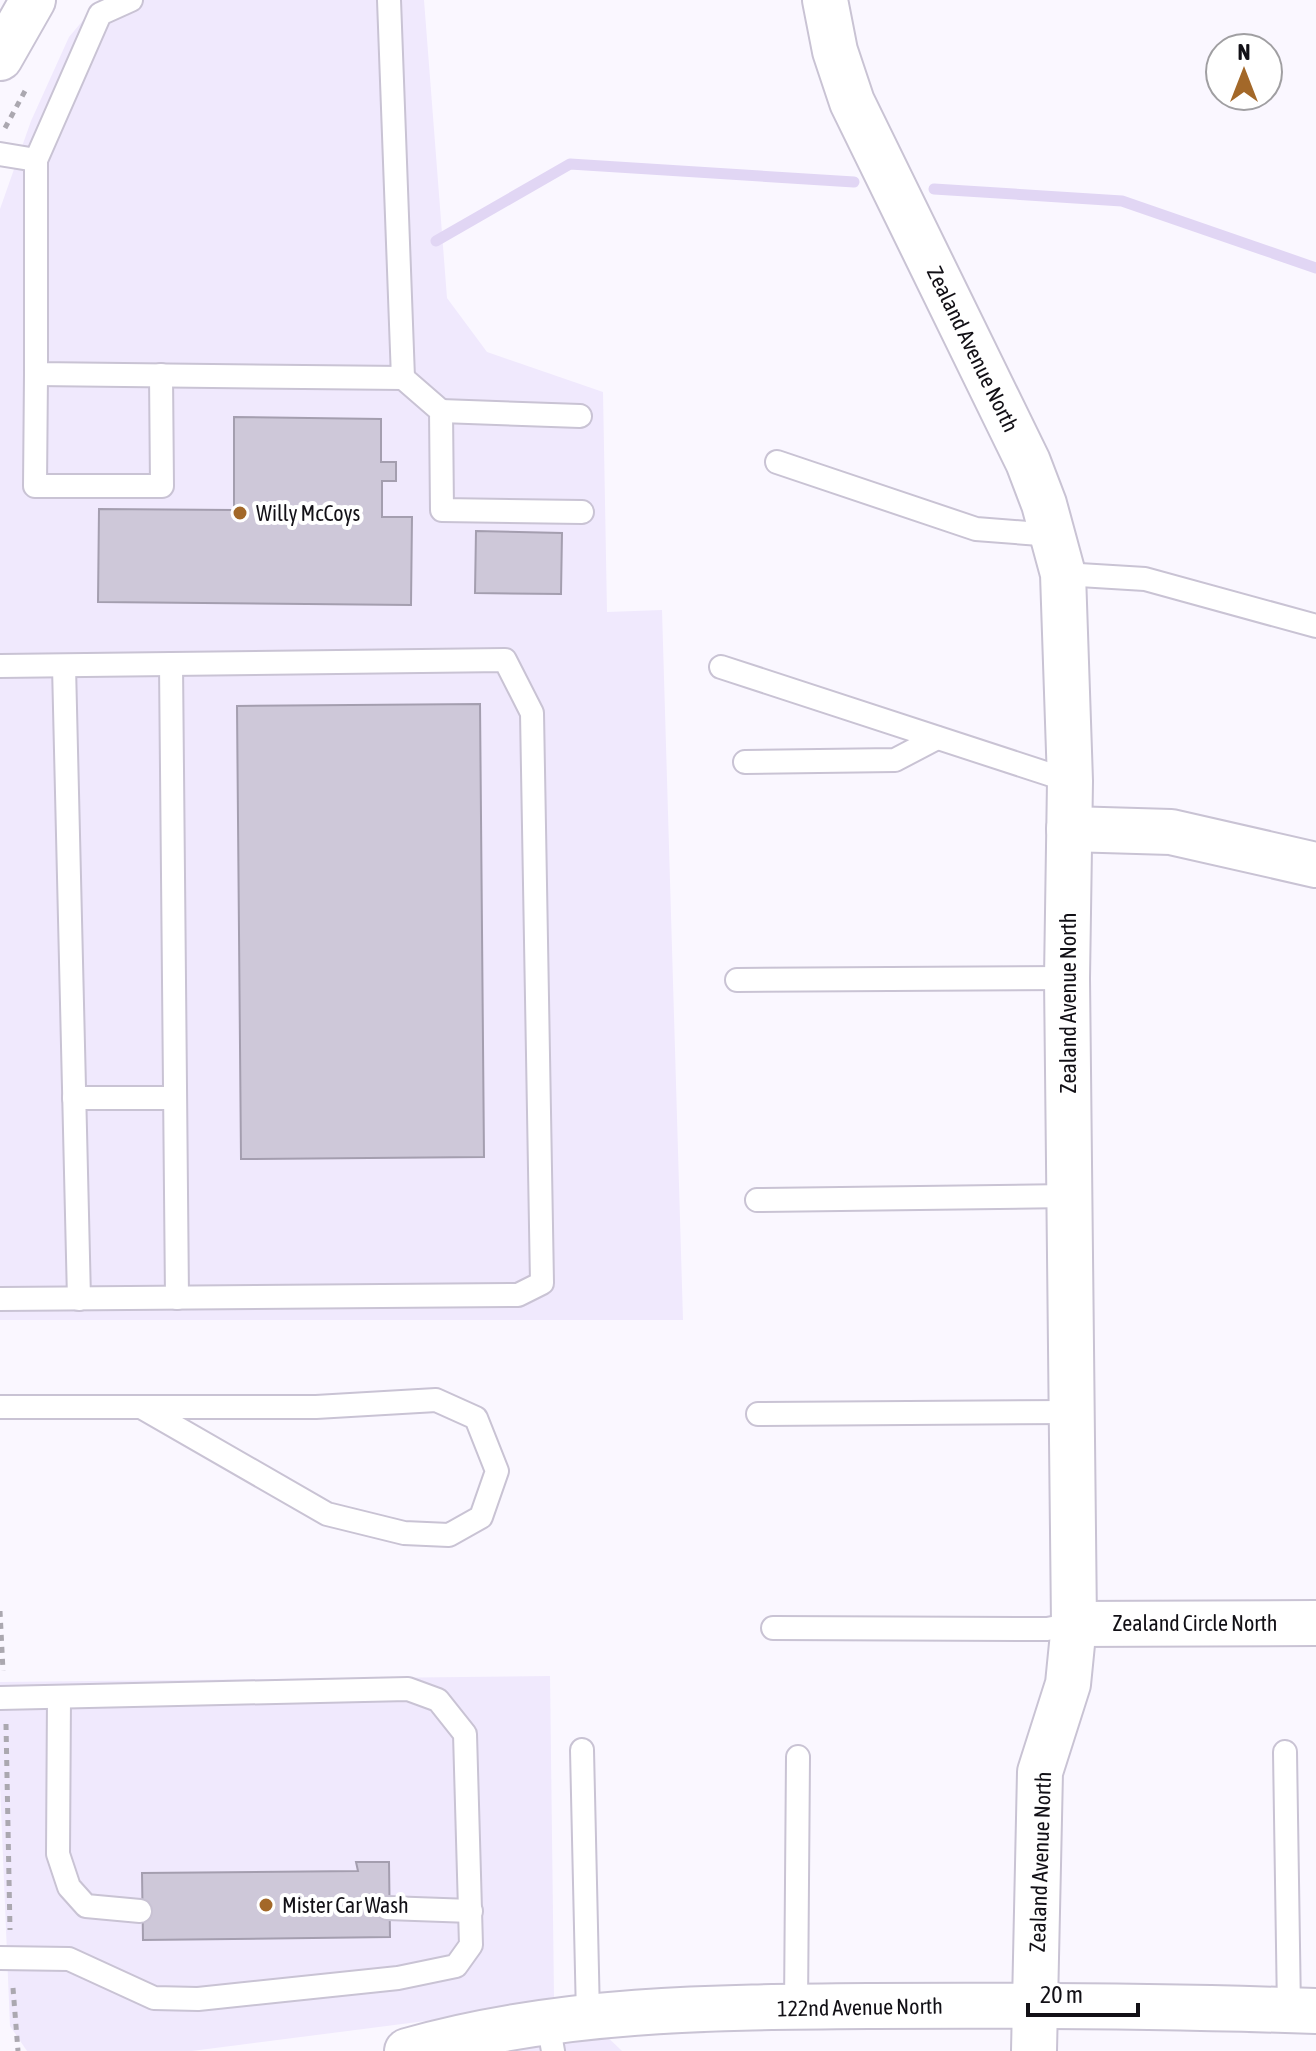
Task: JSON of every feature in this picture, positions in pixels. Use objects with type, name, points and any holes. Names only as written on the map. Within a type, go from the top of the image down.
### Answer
[{"type":"street","points":[[0,58],[33,0]]},
{"type":"street","name":"Zealand Avenue North","points":[[825,0],[835,51],[852,102],[1028,462],[1058,555],[1070,781],[1067,978],[1074,1624],[1068,1684],[1040,1772],[1034,2051]]},
{"type":"street","points":[[1069,829],[1171,832],[1316,865]]},
{"type":"street","name":"Zealand Circle North","points":[[1074,1624],[1316,1623]]},
{"type":"street","name":"122nd Avenue North","points":[[407,2051],[461,2036],[563,2030],[796,2007],[1037,2005],[1302,2010]]},
{"type":"lane","points":[[131,0],[100,14],[36,160],[35,486],[162,486],[161,375]]},
{"type":"lane","points":[[389,0],[403,378]]},
{"type":"lane","points":[[0,154],[36,160]]},
{"type":"lane","points":[[36,374],[403,378],[441,411],[580,416]]},
{"type":"lane","points":[[441,411],[442,510],[582,512]]},
{"type":"lane","points":[[777,462],[1058,555],[1316,626]]},
{"type":"lane","points":[[0,666],[505,660],[532,713],[542,1283],[518,1295],[0,1299]]},
{"type":"lane","points":[[171,664],[177,1298]]},
{"type":"lane","points":[[64,666],[79,1299]]},
{"type":"lane","points":[[721,667],[1070,781]]},
{"type":"lane","points":[[745,762],[895,760],[937,738]]},
{"type":"lane","points":[[737,980],[1067,978]]},
{"type":"lane","points":[[74,1098],[175,1098]]},
{"type":"lane","points":[[757,1200],[1069,1196]]},
{"type":"lane","points":[[0,1407],[141,1407],[316,1407],[436,1400],[476,1418],[497,1471],[481,1517],[449,1535],[404,1533],[327,1514],[141,1407]]},
{"type":"lane","points":[[758,1414],[1072,1412]]},
{"type":"lane","points":[[773,1628],[1047,1629],[1074,1624]]},
{"type":"lane","points":[[2,1698],[408,1689],[438,1700],[465,1734],[471,1911],[471,1945],[456,1966],[398,1978],[198,1999],[154,1998],[69,1959],[5,1958]]},
{"type":"lane","points":[[59,1697],[58,1854],[69,1887],[86,1906],[140,1911]]},
{"type":"lane","points":[[563,2030],[582,1750]]},
{"type":"lane","points":[[1285,1752],[1302,2010]]},
{"type":"lane","points":[[796,2007],[798,1757]]},
{"type":"lane","points":[[387,1908],[471,1911]]},
{"type":"path","points":[[0,1611],[5,1958],[18,2051]]},
{"type":"shaded area","points":[[100,0],[424,0],[447,298],[487,352],[603,392],[607,612],[662,610],[683,1320],[0,1320],[0,209],[31,121],[69,37]]},
{"type":"shaded area","points":[[550,1676],[554,1997],[441,2019],[192,2051],[27,2051],[10,2026],[0,1785],[0,1682]]},
{"type":"shaded area","points":[[603,2033],[622,2051],[513,2051]]},
{"type":"building","name":"Willy McCoys","points":[[234,417],[381,419],[381,462],[396,462],[396,481],[382,481],[382,517],[412,517],[411,605],[98,602],[99,509],[234,510]]},
{"type":"building","points":[[476,531],[562,533],[561,594],[475,593]]},
{"type":"building","points":[[480,704],[484,1157],[241,1159],[237,706]]},
{"type":"building","name":"Mister Car Wash","points":[[356,1862],[389,1862],[390,1937],[143,1940],[142,1873],[358,1871]]},
{"type":"waterway","points":[[436,241],[570,164],[854,182]]},
{"type":"waterway","points":[[934,189],[1122,201],[1316,268]]},
{"type":"place","name":"Willy McCoys","points":[[240,513]]},
{"type":"place","name":"Mister Car Wash","points":[[266,1905]]}]
